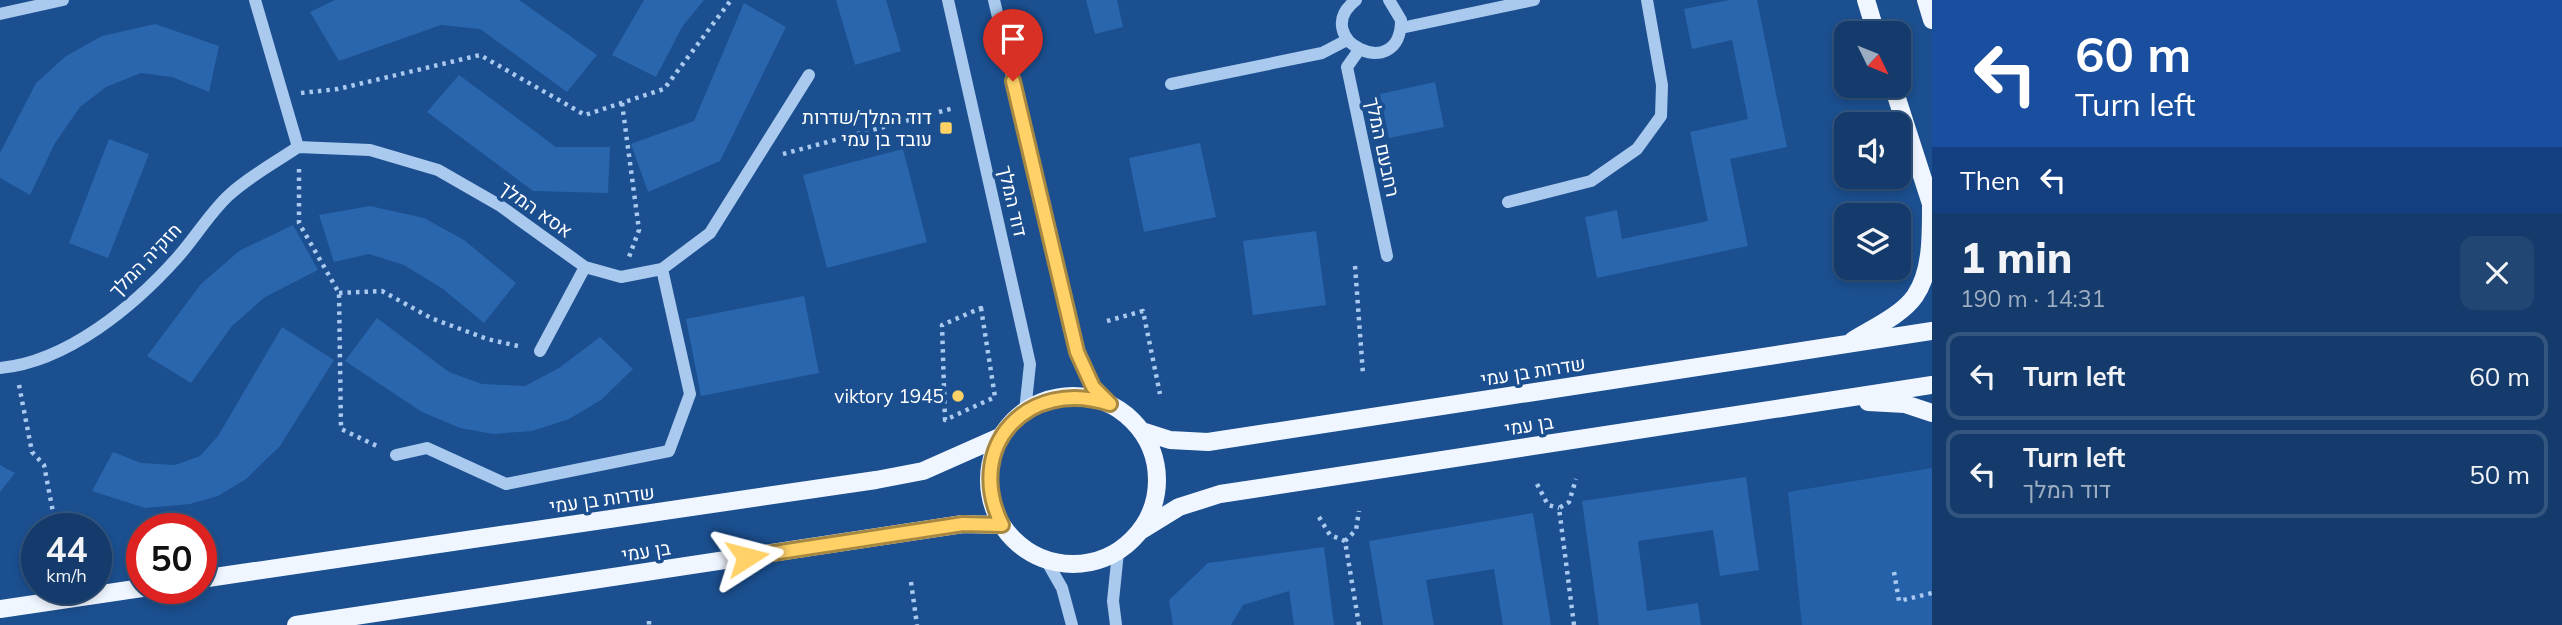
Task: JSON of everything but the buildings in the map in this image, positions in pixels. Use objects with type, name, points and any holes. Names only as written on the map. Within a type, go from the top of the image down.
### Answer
[{"type":"main road","points":[[1866,0],[1872,21]]},
{"type":"main road","points":[[1926,0],[1932,20]]},
{"type":"main road","points":[[1847,344],[1914,298],[1924,278],[1930,249],[1932,206],[1897,98]]},
{"type":"main road","name":"שדרות בן עמי","points":[[1142,431],[1170,440],[1208,442],[1932,331]]},
{"type":"main road","name":"בן עמי","points":[[1140,531],[1178,507],[1220,494],[1932,385]]},
{"type":"main road","points":[[1066,396],[1088,397],[1110,404],[1128,416],[1142,431],[1152,450],[1157,471],[1157,492],[1151,513],[1140,531],[1118,552],[1082,564],[1045,560],[1014,540],[1002,525],[990,490],[990,471],[1002,436],[1025,411],[1045,401],[1066,396]]},
{"type":"main road","points":[[1830,401],[1905,404],[1932,413]]},
{"type":"main road","name":"שדרות בן עמי","points":[[217,577],[876,480],[923,471],[1002,436]]},
{"type":"main road","name":"בן עמי","points":[[296,625],[963,524],[1002,525]]},
{"type":"main road","points":[[0,609],[126,590]]},
{"type":"street","points":[[0,14],[63,0]]},
{"type":"street","points":[[255,0],[299,147]]},
{"type":"street","name":"דוד המלך","points":[[947,0],[1030,365],[1025,411]]},
{"type":"street","name":"דוד המלך","points":[[995,0],[1077,352],[1093,387],[1110,404]]},
{"type":"street","points":[[1356,0],[1344,16],[1347,40],[1359,50],[1368,53],[1386,50],[1393,45],[1401,28],[1399,12],[1389,0]]},
{"type":"street","points":[[1401,28],[1534,0]]},
{"type":"street","points":[[1508,202],[1591,181],[1637,149],[1661,116],[1662,85],[1647,0]]},
{"type":"street","points":[[1171,84],[1322,52],[1347,40]]},
{"type":"street","name":"רחבעם המלך","points":[[1359,50],[1347,67],[1387,256]]},
{"type":"street","name":"אסא המלך","points":[[299,147],[370,150],[438,170],[499,205],[585,267],[621,277],[662,269],[710,233],[809,75]]},
{"type":"street","name":"חזקיה המלך","points":[[0,368],[15,367],[46,357],[110,323],[176,259],[229,195],[299,147]]},
{"type":"street","points":[[540,351],[585,267]]},
{"type":"street","points":[[396,455],[427,448],[506,484],[669,451],[690,394],[662,269]]},
{"type":"street","points":[[1116,625],[1113,601],[1118,552]]},
{"type":"street","points":[[1045,560],[1062,588],[1072,625]]},
{"type":"path","points":[[283,95],[338,89],[480,55],[585,116],[664,89],[731,0]]},
{"type":"path","points":[[621,277],[639,230],[622,103]]},
{"type":"path","points":[[754,162],[972,103]]},
{"type":"path","points":[[299,147],[299,223],[339,293],[341,429],[396,455]]},
{"type":"path","points":[[1354,266],[1363,374]]},
{"type":"path","points":[[339,293],[382,291],[431,318],[487,339],[540,351]]},
{"type":"path","points":[[981,308],[995,397],[945,420],[942,325],[981,308]]},
{"type":"path","points":[[1107,320],[1143,311],[1160,394]]},
{"type":"path","points":[[15,367],[32,452],[44,466],[53,513]]},
{"type":"path","points":[[1537,484],[1548,505],[1559,508],[1569,502],[1576,479]]},
{"type":"path","points":[[1559,508],[1574,625]]},
{"type":"path","points":[[1345,541],[1356,530],[1359,511]]},
{"type":"path","points":[[1319,517],[1330,535],[1345,541]]},
{"type":"path","points":[[1345,541],[1359,625]]},
{"type":"path","points":[[1894,572],[1899,601],[1932,593]]},
{"type":"path","points":[[911,582],[917,625]]},
{"type":"shaded area","points":[[1932,468],[1932,625],[1802,625],[1788,492]]},
{"type":"place","name":"דוד המלך/שדרות עובד בן עמי","points":[[946,128]]},
{"type":"place","name":"viktory 1945","points":[[958,396]]},
{"type":"route","points":[[747,557],[963,524],[1002,525],[994,508],[990,471],[994,453],[1012,422],[1025,411],[1045,401],[1066,396],[1088,397],[1110,404],[1093,387],[1077,352],[1013,81]]}]
